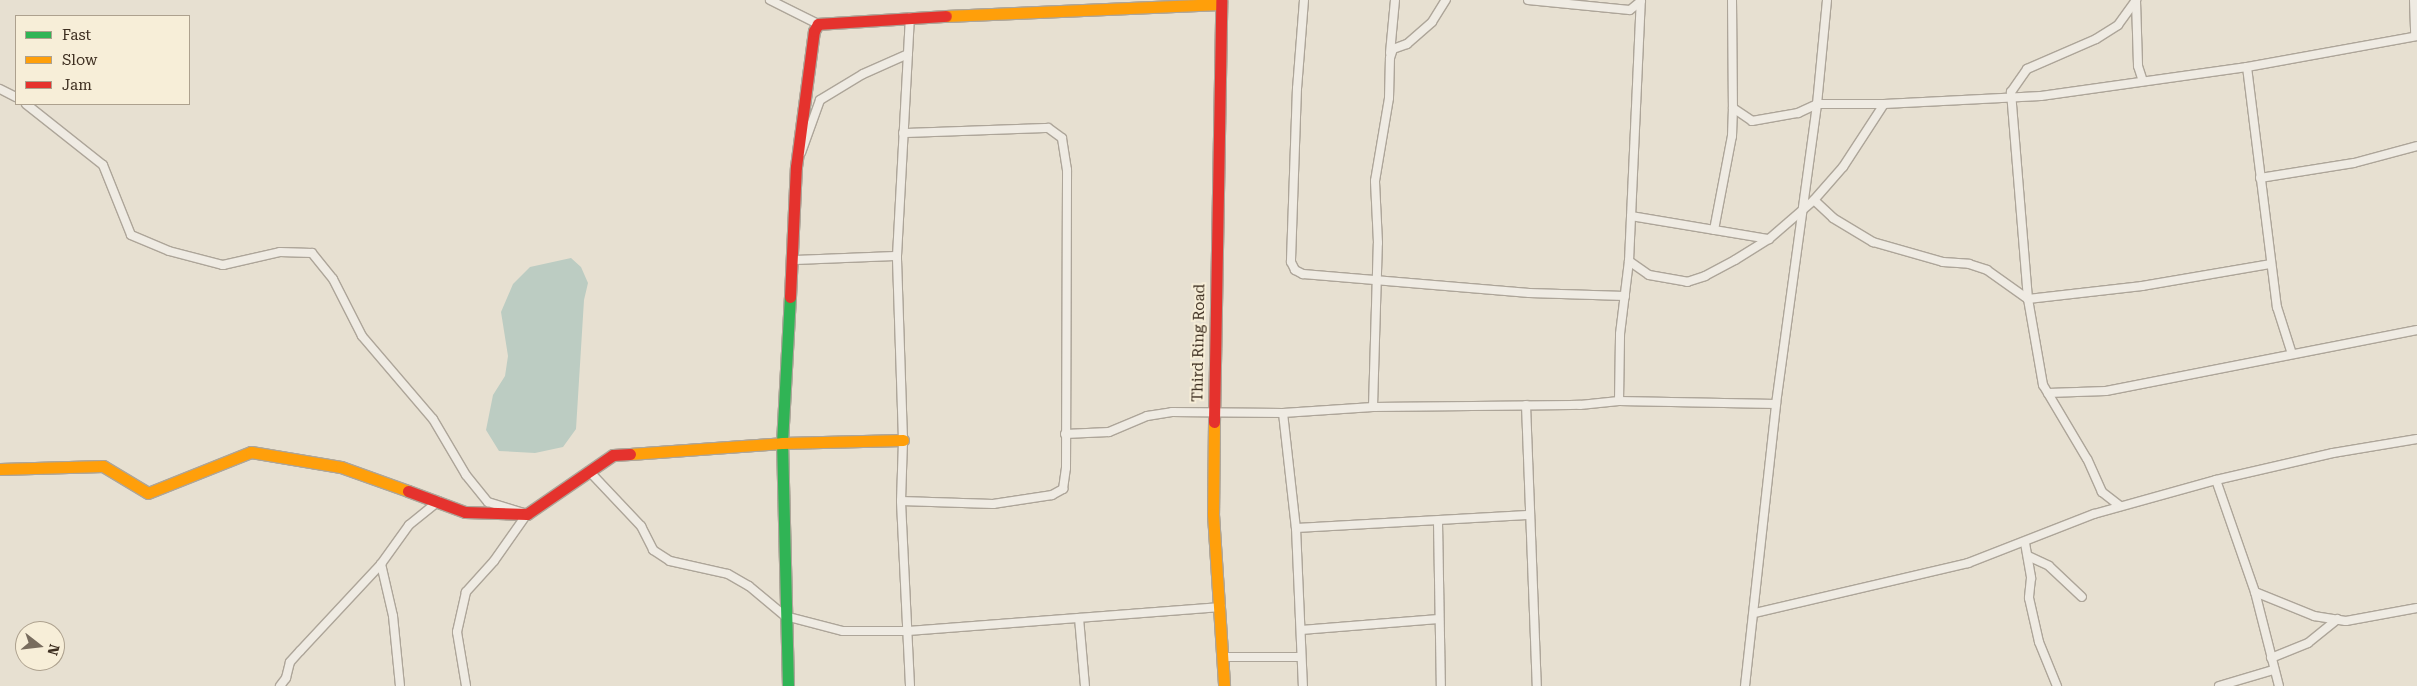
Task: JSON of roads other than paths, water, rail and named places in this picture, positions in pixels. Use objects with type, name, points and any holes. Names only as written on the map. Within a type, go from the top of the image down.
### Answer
[{"type":"street","points":[[770,0],[818,24],[1079,4],[1221,2]]},
{"type":"street","points":[[1304,0],[1297,88],[1291,262],[1295,270],[1303,274],[1529,293],[1625,296]]},
{"type":"street","points":[[1373,407],[1377,280],[1375,180],[1389,98],[1395,0]]},
{"type":"street","points":[[1390,58],[1393,49],[1407,44],[1432,22],[1446,0]]},
{"type":"street","points":[[1528,0],[1630,10],[1641,1]]},
{"type":"street","points":[[1714,230],[1732,136],[1732,0]]},
{"type":"street","points":[[1744,686],[1755,613],[1776,404],[1817,104],[1827,0]]},
{"type":"street","points":[[2136,0],[2138,66],[2143,81]]},
{"type":"street","points":[[2120,506],[2102,492],[2048,393],[2034,345],[2028,299],[2012,96],[2016,82],[2027,69],[2105,33],[2118,25],[2136,0]]},
{"type":"street","points":[[1733,108],[1752,121],[1798,113],[1817,104],[1884,104],[2041,96],[2247,66],[2416,36],[2413,32],[2414,0]]},
{"type":"street","points":[[1619,401],[1620,334],[1630,261],[1641,1]]},
{"type":"street","name":"Third Ring Road","points":[[1221,2],[1213,413],[1213,514],[1221,608],[1224,686]]},
{"type":"street","points":[[910,17],[902,133],[897,256],[903,440],[901,501],[910,686]]},
{"type":"street","points":[[788,686],[782,443],[784,357],[793,260],[796,167],[814,31],[818,24]]},
{"type":"street","points":[[796,167],[820,100],[863,74],[908,54]]},
{"type":"street","points":[[2247,66],[2277,307],[2292,354]]},
{"type":"street","points":[[0,89],[15,96]]},
{"type":"street","points":[[1630,261],[1650,275],[1687,282],[1705,276],[1769,239],[1814,200],[1843,167],[1884,104]]},
{"type":"street","points":[[27,105],[103,164],[131,235],[169,251],[223,265],[280,252],[312,253],[333,279],[362,336],[433,419],[488,502],[527,514]]},
{"type":"street","points":[[901,501],[993,504],[1052,495],[1063,489],[1066,468],[1067,170],[1062,138],[1048,128],[902,133]]},
{"type":"street","points":[[2260,178],[2354,162],[2417,146]]},
{"type":"street","points":[[1814,200],[1833,218],[1872,242],[1943,262],[1969,264],[1987,270],[2028,299],[2142,286],[2271,264]]},
{"type":"street","points":[[1631,216],[1769,239]]},
{"type":"street","points":[[793,260],[897,256]]},
{"type":"street","points":[[2048,393],[2106,390],[2417,330]]},
{"type":"street","points":[[1065,434],[1110,432],[1147,416],[1172,412],[1283,413],[1373,407],[1526,405],[1619,401],[1776,404]]},
{"type":"street","points":[[1526,405],[1528,516],[1537,686]]},
{"type":"street","points":[[1283,413],[1296,528],[1303,686]]},
{"type":"street","points":[[1755,613],[1919,576],[2025,543],[2120,506],[2216,480],[2333,453],[2417,439]]},
{"type":"street","points":[[466,686],[457,632],[466,592],[494,561],[527,514],[613,454],[782,443],[903,440]]},
{"type":"street","points":[[0,469],[62,464],[103,466],[148,493],[251,452],[341,466],[465,512],[527,514]]},
{"type":"street","points":[[589,471],[641,526],[653,550],[670,561],[728,574],[749,586],[785,616],[843,631],[908,631],[1221,608]]},
{"type":"street","points":[[2216,480],[2255,592],[2279,686]]},
{"type":"street","points":[[280,686],[286,678],[290,662],[381,564],[409,525],[439,501]]},
{"type":"street","points":[[1296,528],[1528,516]]},
{"type":"street","points":[[1438,522],[1441,686]]},
{"type":"street","points":[[2025,543],[2031,578],[2029,598],[2039,642],[2058,686]]},
{"type":"street","points":[[2028,556],[2049,566],[2082,597]]},
{"type":"street","points":[[381,564],[393,616],[400,686]]},
{"type":"street","points":[[2255,592],[2314,616],[2338,620],[2417,608]]},
{"type":"street","points":[[1080,618],[1085,686]]},
{"type":"street","points":[[1301,630],[1439,619]]},
{"type":"street","points":[[2271,658],[2308,643],[2338,620]]},
{"type":"street","points":[[1223,657],[1301,657]]},
{"type":"street","points":[[2219,686],[2274,670]]}]
